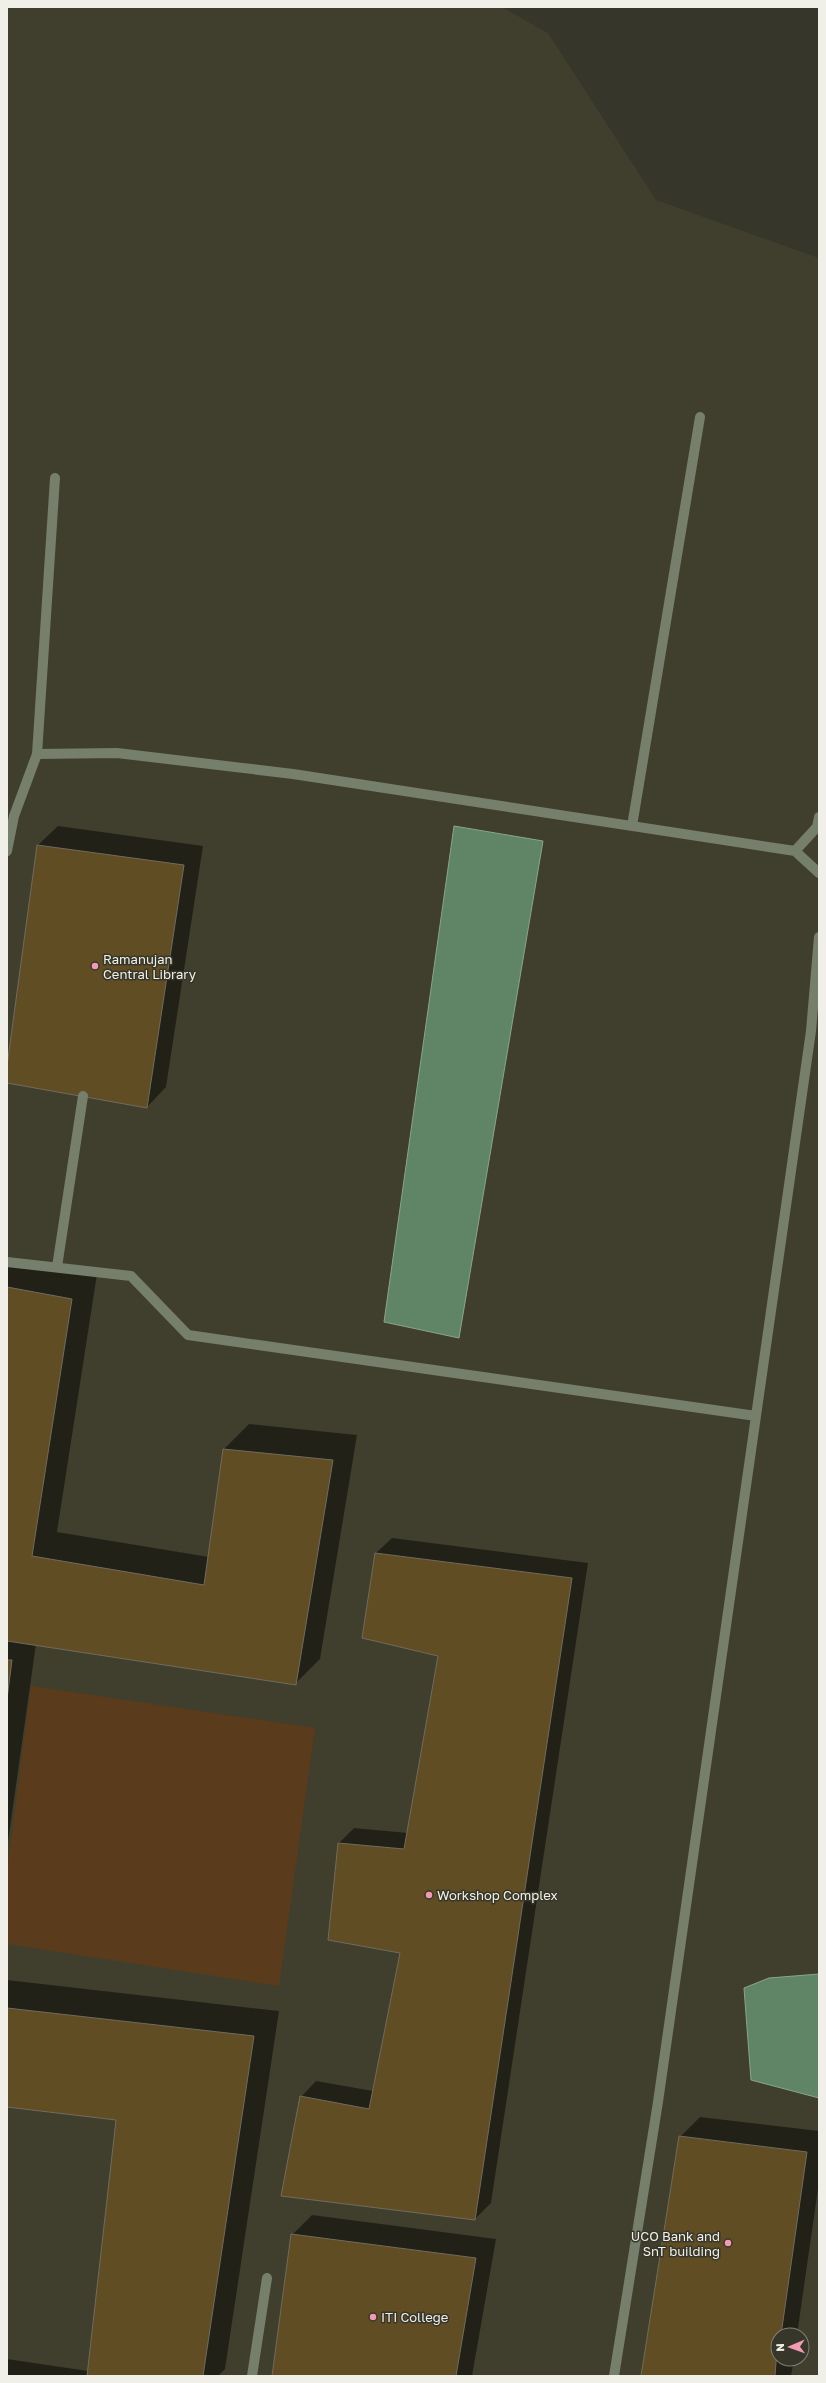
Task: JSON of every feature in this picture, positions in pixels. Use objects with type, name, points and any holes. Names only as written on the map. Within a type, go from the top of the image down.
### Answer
[{"type":"street","points":[[632,826],[700,417]]},
{"type":"street","points":[[7,851],[14,816],[37,754],[56,478]]},
{"type":"street","points":[[37,754],[117,752],[293,774],[794,851],[819,873]]},
{"type":"street","points":[[794,851],[817,827],[819,817]]},
{"type":"street","points":[[614,2376],[658,2102],[811,1031],[819,937]]},
{"type":"street","points":[[57,1267],[83,1096]]},
{"type":"street","points":[[7,1262],[131,1276],[188,1335],[756,1416]]},
{"type":"street","points":[[252,2376],[267,2278]]},
{"type":"shaded area","points":[[7,7],[502,7],[548,33],[656,200],[819,258],[819,2376],[7,2376]]},
{"type":"shaded area","points":[[454,826],[543,841],[459,1338],[384,1322]]},
{"type":"shaded area","points":[[31,1686],[315,1728],[279,1986],[7,1944],[7,1871]]},
{"type":"shaded area","points":[[819,1974],[819,2098],[751,2080],[744,1988],[769,1978]]},
{"type":"building","name":"Ramanujan Central Library","points":[[37,845],[184,865],[147,1108],[7,1083],[7,1066]]},
{"type":"building","points":[[7,1287],[72,1299],[32,1556],[204,1585],[223,1449],[333,1460],[296,1685],[7,1641]]},
{"type":"building","name":"Workshop Complex","points":[[375,1553],[572,1578],[475,2220],[281,2196],[300,2096],[369,2109],[400,1953],[328,1940],[338,1843],[404,1849],[438,1656],[362,1638]]},
{"type":"building","points":[[7,1660],[12,1660],[7,1699]]},
{"type":"building","points":[[7,2008],[254,2036],[203,2376],[87,2376],[116,2120],[7,2107]]},
{"type":"building","name":"UCO Bank and SnT building","points":[[679,2136],[807,2152],[782,2327],[770,2327],[770,2367],[776,2367],[775,2376],[641,2376]]},
{"type":"building","name":"ITI College","points":[[291,2234],[476,2258],[456,2376],[272,2376]]},
{"type":"place","name":"Ramanujan Central Library","points":[[95,966]]},
{"type":"place","name":"Workshop Complex","points":[[429,1895]]},
{"type":"place","name":"UCO Bank and SnT building","points":[[728,2243]]},
{"type":"place","name":"ITI College","points":[[373,2317]]}]
